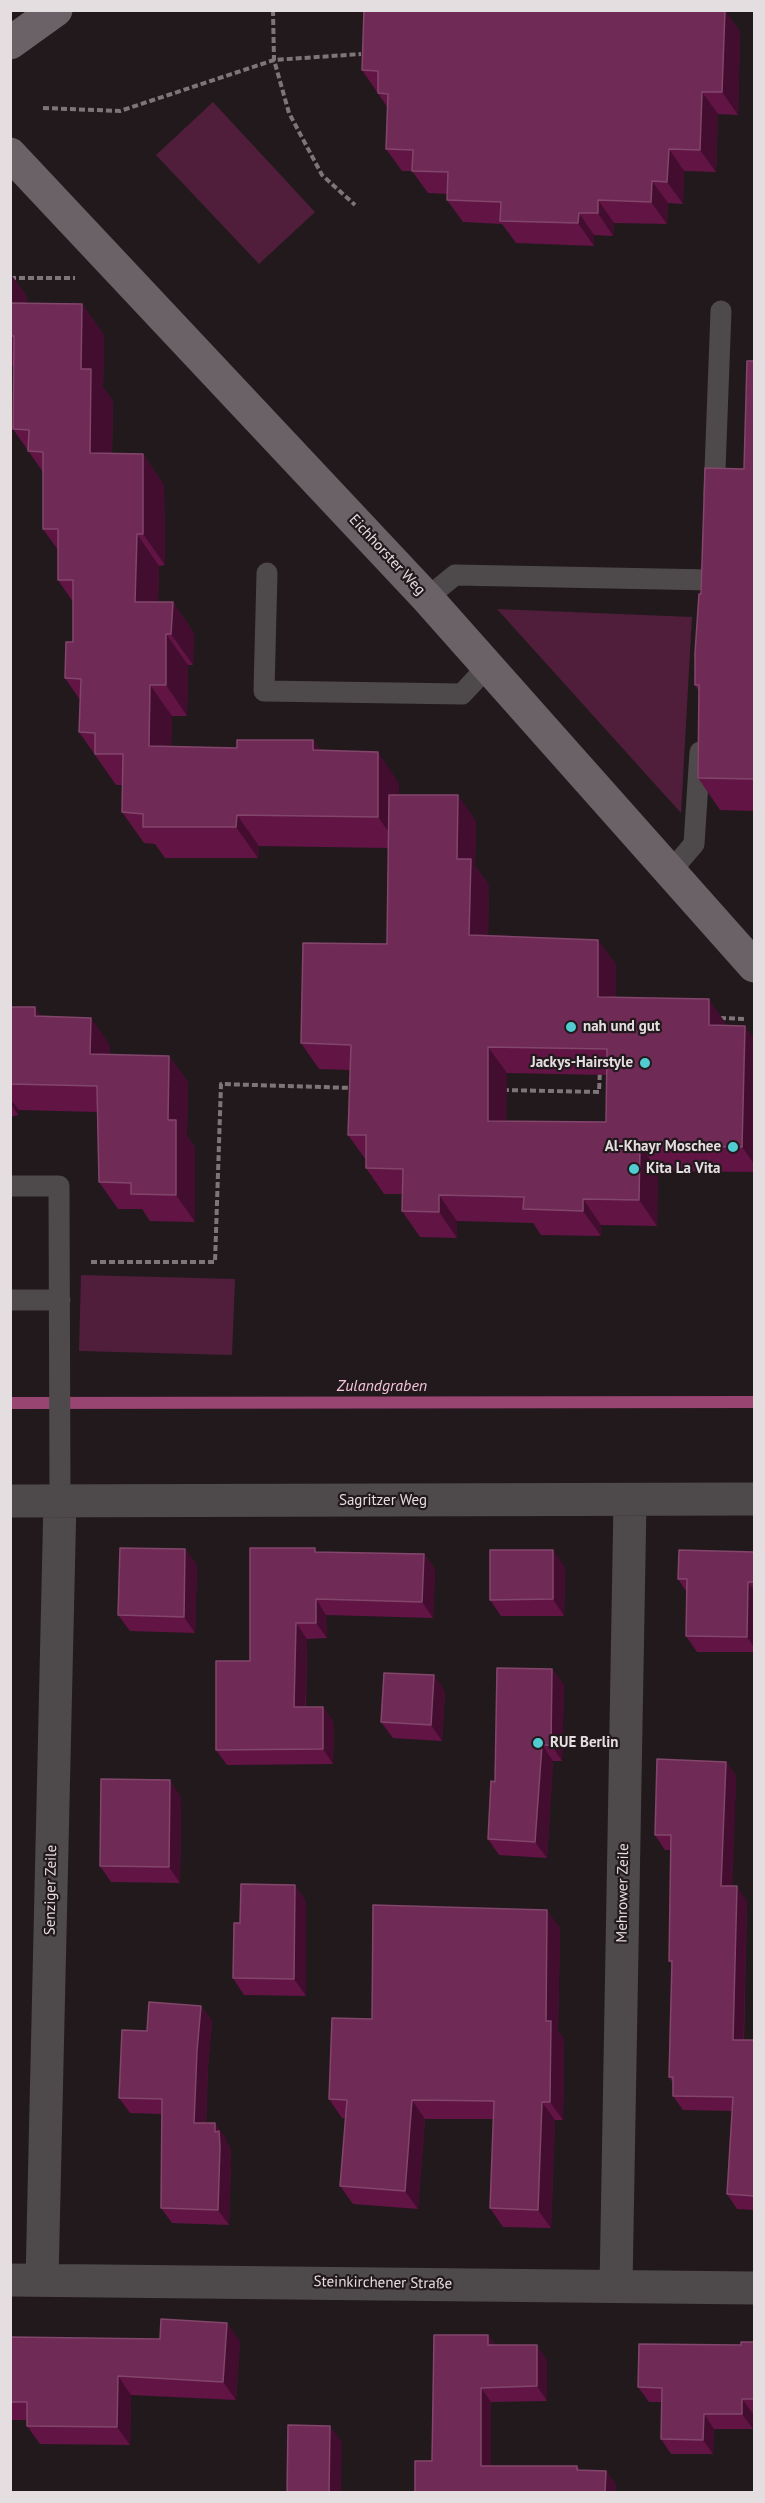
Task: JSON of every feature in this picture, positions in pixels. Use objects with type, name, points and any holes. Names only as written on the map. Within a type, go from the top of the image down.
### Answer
[{"type":"main road","points":[[10,43],[56,10]]},
{"type":"main road","name":"Eichhorster Weg","points":[[10,154],[427,598],[754,966]]},
{"type":"street","name":"Sagritzer Weg","points":[[10,1501],[754,1499]]},
{"type":"street","name":"Senziger Zeile","points":[[42,2280],[60,1500]]},
{"type":"street","name":"Mehrower Zeile","points":[[616,2286],[630,1501]]},
{"type":"street","name":"Steinkirchener Straße","points":[[10,2280],[754,2288]]},
{"type":"lane","points":[[714,521],[721,311]]},
{"type":"lane","points":[[710,603],[712,556]]},
{"type":"lane","points":[[267,573],[264,691],[462,694],[488,666]]},
{"type":"lane","points":[[427,598],[455,575],[712,580]]},
{"type":"lane","points":[[670,871],[694,844],[702,729]]},
{"type":"lane","points":[[10,1186],[59,1186],[60,1500]]},
{"type":"lane","points":[[10,1300],[60,1300]]},
{"type":"path","points":[[273,10],[274,60],[289,113],[322,176],[355,205]]},
{"type":"path","points":[[43,108],[120,111],[274,60],[360,54]]},
{"type":"path","points":[[10,278],[76,278]]},
{"type":"path","points":[[710,1018],[746,1018]]},
{"type":"path","points":[[492,1090],[599,1092],[601,1059]]},
{"type":"path","points":[[60,1262],[215,1262],[221,1084],[357,1088]]},
{"type":"shaded area","points":[[213,102],[315,212],[259,264],[156,155]]},
{"type":"shaded area","points":[[497,609],[692,617],[681,813]]},
{"type":"shaded area","points":[[81,1275],[235,1279],[232,1355],[79,1351]]},
{"type":"building","points":[[364,10],[725,10],[722,92],[702,92],[700,150],[669,149],[667,182],[652,181],[651,202],[598,200],[598,213],[579,213],[578,223],[500,221],[501,202],[447,200],[448,172],[412,171],[413,150],[386,149],[388,94],[378,93],[378,71],[362,70]]},
{"type":"building","points":[[10,303],[82,304],[81,369],[91,369],[90,453],[143,454],[143,534],[137,534],[135,602],[173,602],[171,634],[166,634],[166,685],[150,685],[149,746],[237,748],[237,740],[313,740],[313,750],[378,752],[378,817],[237,815],[236,827],[143,827],[143,814],[122,812],[123,754],[95,754],[95,733],[79,732],[81,679],[65,678],[66,642],[73,642],[73,580],[58,580],[58,529],[43,529],[43,452],[28,451],[29,430],[13,429],[14,336],[10,336]]},
{"type":"building","points":[[747,361],[754,361],[754,779],[698,778],[699,685],[695,685],[695,653],[699,594],[701,594],[705,468],[744,469]]},
{"type":"building","points":[[389,795],[458,795],[457,859],[471,859],[469,935],[598,940],[598,997],[709,999],[709,1025],[745,1026],[742,1147],[640,1145],[639,1200],[583,1199],[583,1211],[523,1209],[524,1197],[439,1195],[439,1212],[402,1211],[403,1169],[366,1168],[366,1135],[348,1135],[351,1045],[301,1043],[303,943],[387,944]],"holes":[[[488,1047],[607,1049],[606,1122],[488,1121]]]},
{"type":"building","points":[[10,1007],[35,1007],[35,1016],[91,1018],[90,1054],[169,1056],[168,1120],[176,1120],[176,1195],[131,1194],[131,1183],[99,1182],[97,1086],[10,1084]]},
{"type":"building","points":[[120,1548],[185,1549],[184,1617],[118,1615]]},
{"type":"building","points":[[250,1548],[315,1548],[315,1552],[424,1554],[422,1602],[316,1599],[316,1623],[296,1623],[294,1707],[323,1707],[323,1749],[216,1750],[216,1661],[250,1661]]},
{"type":"building","points":[[490,1550],[553,1550],[553,1599],[490,1600]]},
{"type":"building","points":[[679,1550],[754,1552],[754,1582],[748,1582],[747,1637],[686,1636],[687,1579],[678,1579]]},
{"type":"building","points":[[497,1668],[552,1669],[551,1745],[542,1745],[535,1842],[488,1839],[491,1781],[495,1782]]},
{"type":"building","points":[[384,1673],[434,1675],[431,1725],[381,1722]]},
{"type":"building","points":[[657,1759],[726,1762],[721,1886],[737,1886],[733,2040],[754,2040],[754,2196],[727,2194],[733,2097],[673,2096],[673,2077],[669,2077],[672,1961],[669,1961],[671,1835],[655,1835]]},
{"type":"building","points":[[101,1779],[170,1780],[169,1867],[100,1866]]},
{"type":"building","points":[[241,1884],[295,1885],[294,1979],[233,1978],[234,1923],[240,1923]]},
{"type":"building","points":[[373,1905],[547,1910],[546,2021],[551,2021],[550,2102],[542,2102],[538,2210],[490,2208],[494,2101],[412,2100],[405,2191],[340,2186],[347,2100],[329,2099],[332,2018],[372,2019]]},
{"type":"building","points":[[149,2002],[201,2006],[194,2123],[215,2123],[215,2132],[219,2131],[218,2210],[161,2208],[162,2099],[119,2098],[122,2030],[147,2031]]},
{"type":"building","points":[[161,2319],[227,2323],[223,2382],[118,2376],[117,2427],[27,2426],[27,2402],[10,2402],[10,2337],[160,2339]]},
{"type":"building","points":[[434,2335],[488,2335],[488,2345],[537,2345],[537,2386],[481,2388],[481,2466],[577,2466],[577,2470],[606,2471],[605,2493],[415,2493],[415,2461],[432,2461]]},
{"type":"building","points":[[741,2342],[754,2342],[754,2399],[742,2399],[742,2414],[704,2414],[703,2440],[661,2439],[662,2388],[638,2387],[639,2344],[741,2345]]},
{"type":"building","points":[[288,2425],[330,2426],[329,2493],[287,2493]]},
{"type":"waterway","name":"Zulandgraben","points":[[10,1403],[754,1402]]},
{"type":"place","name":"nah und gut","points":[[571,1027]]},
{"type":"place","name":"Jackys-Hairstyle","points":[[645,1063]]},
{"type":"place","name":"Al-Khayr Moschee","points":[[733,1147]]},
{"type":"place","name":"Kita La Vita","points":[[634,1169]]},
{"type":"place","name":"RUE Berlin","points":[[538,1743]]}]
